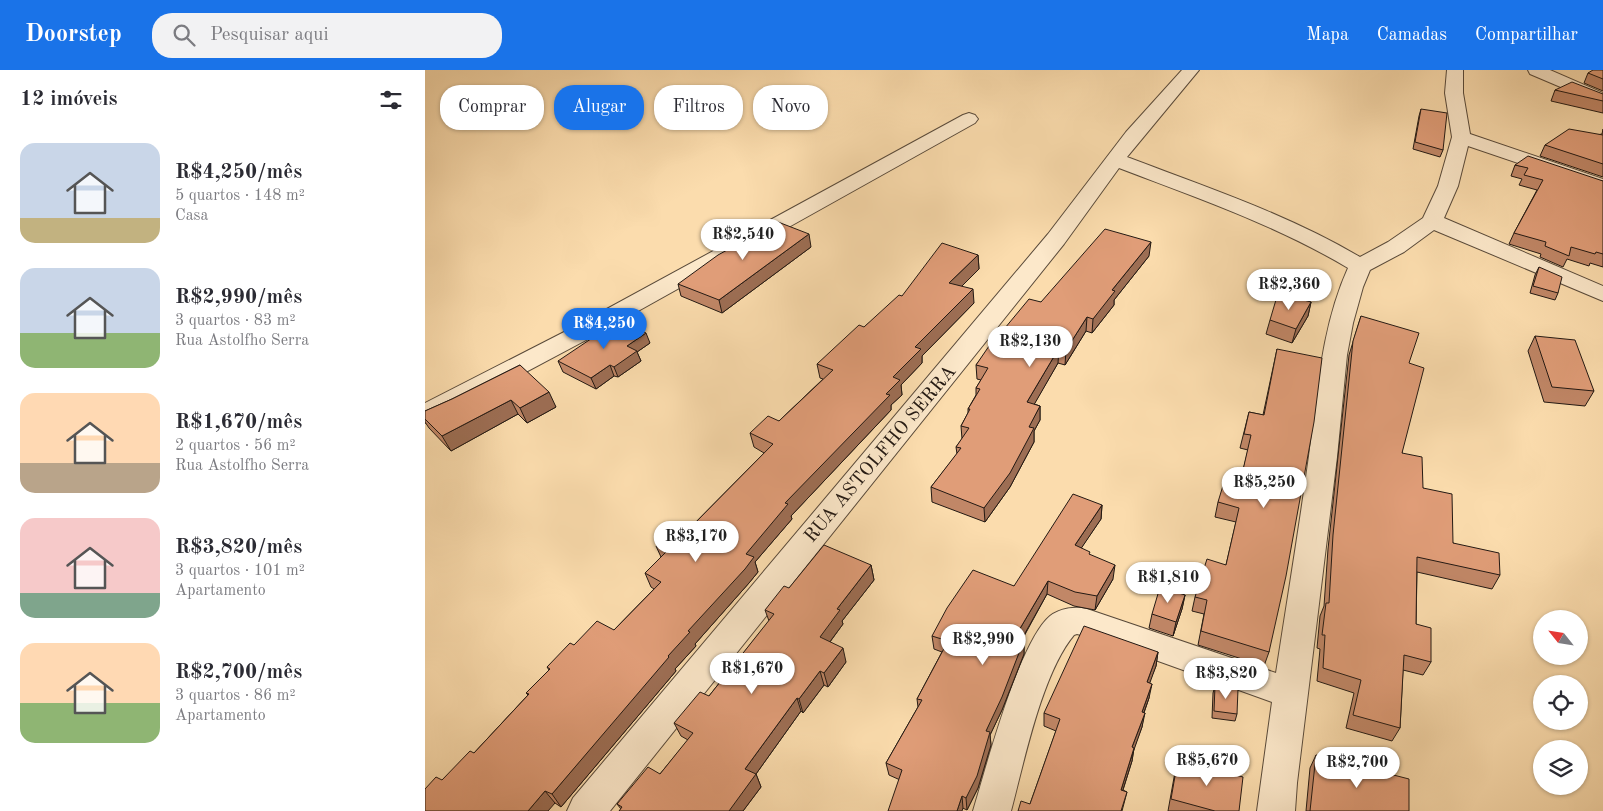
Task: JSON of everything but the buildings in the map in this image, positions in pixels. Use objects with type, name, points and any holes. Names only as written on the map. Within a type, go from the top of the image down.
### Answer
[{"type":"street","name":"RUA ASTOLFHO SERRA","points":[[586,811],[1056,239],[1157,108],[1191,70]]},
{"type":"street","points":[[1275,811],[1335,355],[1348,296],[1360,266],[1396,247],[1432,221],[1451,180],[1461,137],[1455,93],[1455,70]]},
{"type":"street","points":[[1536,70],[1603,100]]},
{"type":"street","points":[[425,414],[579,334],[969,119]]},
{"type":"street","points":[[1461,137],[1603,186]]},
{"type":"street","points":[[1116,160],[1275,220],[1321,243],[1360,266]]},
{"type":"street","points":[[1432,221],[1603,294]]},
{"type":"street","points":[[992,811],[1034,675],[1052,636],[1060,625],[1067,622],[1083,621],[1102,627],[1291,694]]}]
